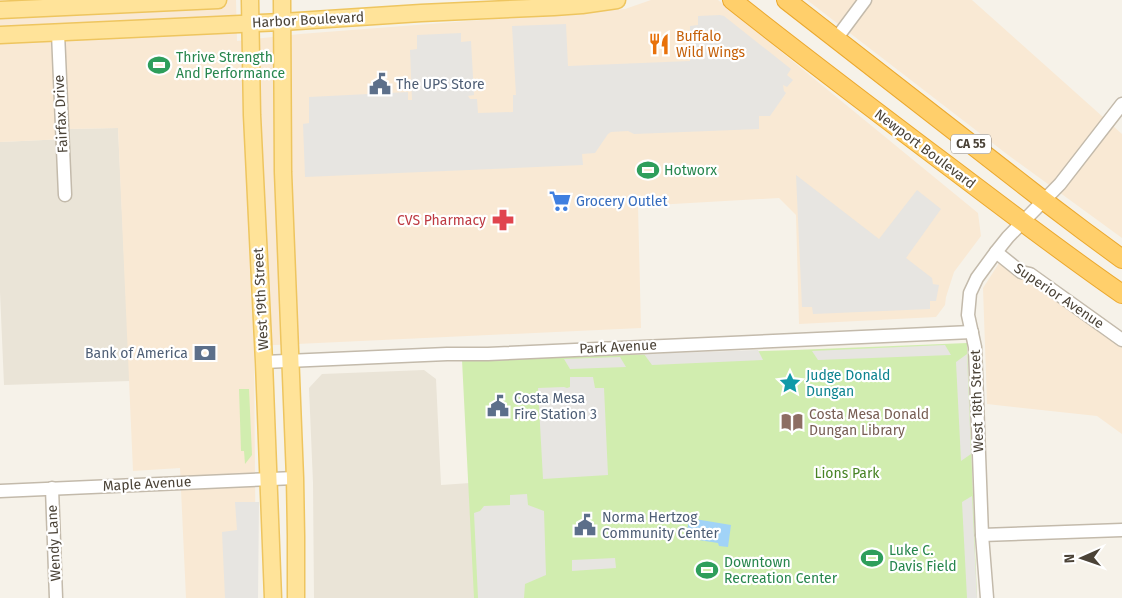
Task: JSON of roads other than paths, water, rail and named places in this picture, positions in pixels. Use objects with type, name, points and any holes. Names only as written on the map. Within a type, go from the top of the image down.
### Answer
[{"type":"highway","name":"Newport Boulevard","points":[[732,0],[1022,223],[1122,294]]},
{"type":"highway","name":"CA 55","points":[[786,0],[1043,200],[1122,259]]},
{"type":"main road","points":[[0,10],[218,0]]},
{"type":"main road","name":"West 19th Street","points":[[250,0],[252,115],[273,598]]},
{"type":"main road","name":"West 19th Street","points":[[282,0],[283,172],[296,536],[296,598]]},
{"type":"main road","name":"Harbor Boulevard","points":[[0,35],[572,6],[617,0]]},
{"type":"street","points":[[836,39],[865,0]]},
{"type":"street","name":"Fairfax Drive","points":[[58,32],[65,196]]},
{"type":"street","name":"West 18th Street","points":[[987,598],[982,535],[975,347],[968,315],[970,293],[977,278],[996,252],[1068,174],[1122,104]]},
{"type":"street","name":"Superior Avenue","points":[[996,252],[1021,272],[1030,274],[1122,340]]},
{"type":"street","name":"Park Avenue","points":[[264,362],[972,332]]},
{"type":"street","name":"Maple Avenue","points":[[0,491],[294,478]]},
{"type":"street","name":"Wendy Lane","points":[[52,488],[56,598]]},
{"type":"street","points":[[982,535],[1122,530]]},
{"type":"water","points":[[689,518],[731,525],[728,547],[719,546],[718,543],[686,538]]},
{"type":"place","name":"Buffalo Wild Wings","points":[[659,44]]},
{"type":"place","name":"Thrive Strength And Performance","points":[[159,65]]},
{"type":"place","name":"The UPS Store","points":[[380,84]]},
{"type":"place","name":"Hotworx","points":[[648,170]]},
{"type":"place","name":"Grocery Outlet","points":[[560,201]]},
{"type":"place","name":"CVS Pharmacy","points":[[503,220]]},
{"type":"place","name":"Bank of America","points":[[205,353]]},
{"type":"place","name":"Judge Donald Dungan","points":[[790,383]]},
{"type":"place","name":"Costa Mesa Fire Station 3","points":[[498,406]]},
{"type":"place","name":"Costa Mesa Donald Dungan Library","points":[[792,422]]},
{"type":"place","name":"Norma Hertzog Community Center","points":[[585,525]]},
{"type":"place","name":"Luke C. Davis Field","points":[[872,558]]},
{"type":"place","name":"Downtown Recreation Center","points":[[707,570]]},
{"type":"park label","name":"Lions Park","points":[[847,473]]}]
